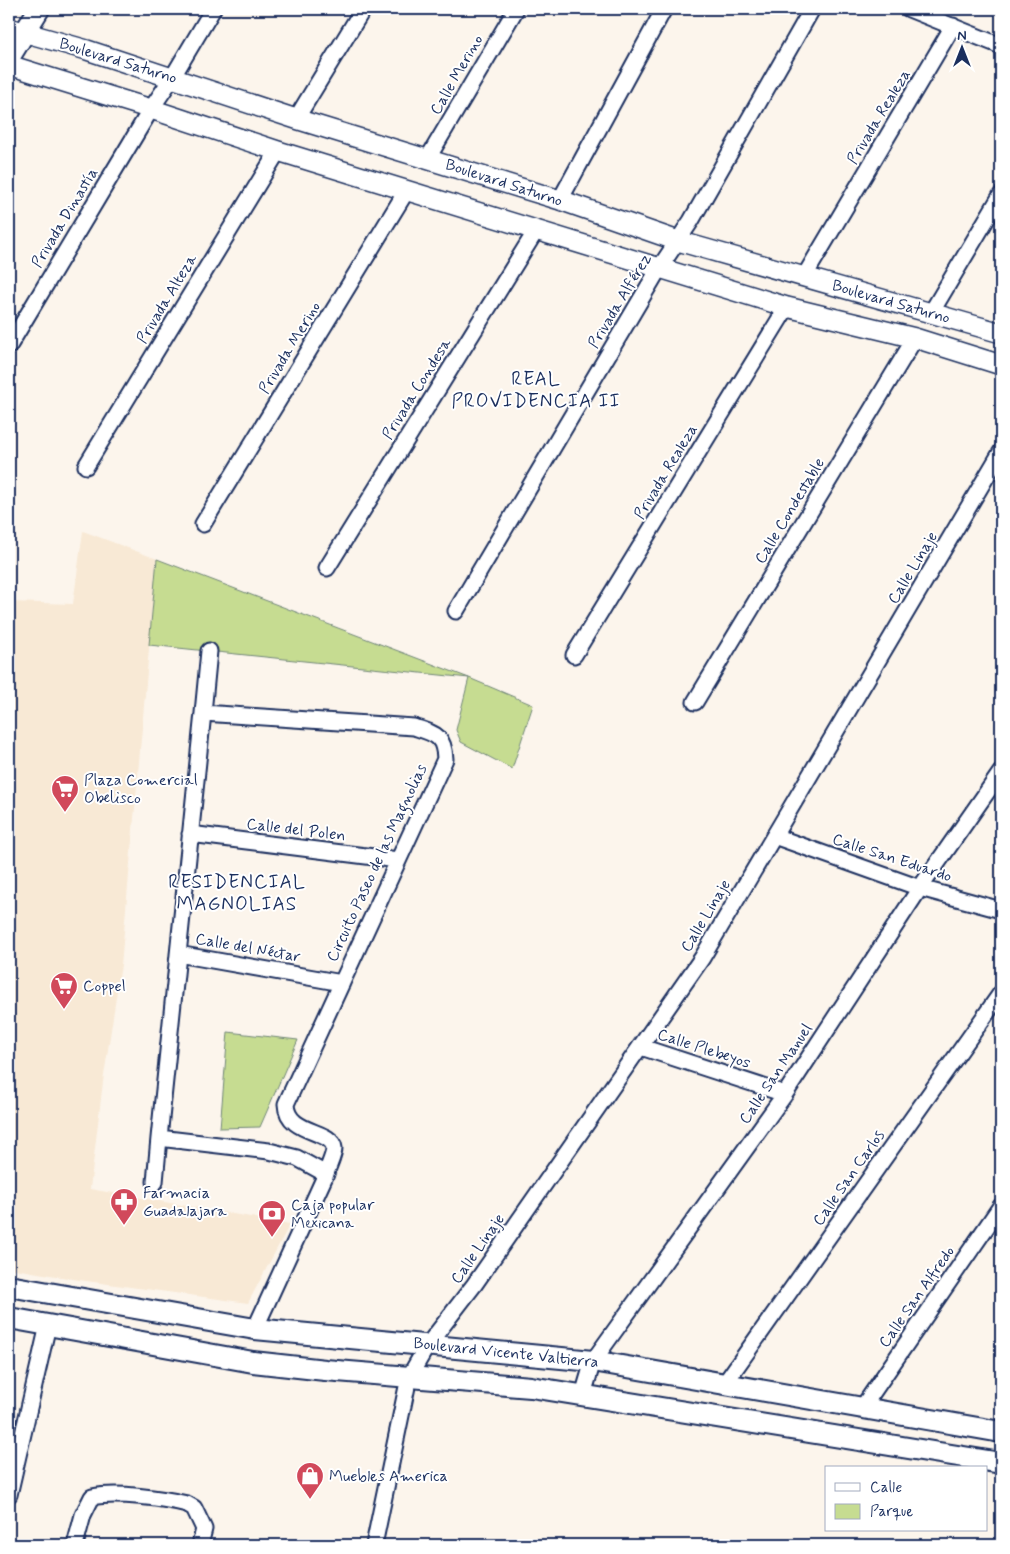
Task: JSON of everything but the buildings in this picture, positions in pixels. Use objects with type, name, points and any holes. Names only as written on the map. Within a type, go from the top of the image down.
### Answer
[{"type":"main road","points":[[9,58],[17,30],[39,9]]},
{"type":"main road","name":"Boulevard Vicente Valtierra","points":[[9,1286],[255,1329],[593,1361],[862,1408],[1000,1429]]},
{"type":"main road","name":"Boulevard Vicente Valtierra","points":[[9,1318],[253,1362],[531,1387],[1001,1463]]},
{"type":"street","name":"Privada Dinastía","points":[[9,346],[213,9]]},
{"type":"street","points":[[296,118],[363,9]]},
{"type":"street","name":"Calle Merino","points":[[428,158],[516,9]]},
{"type":"street","points":[[560,200],[664,9]]},
{"type":"street","name":"Privada Alférez","points":[[456,611],[660,267],[691,221],[812,9]]},
{"type":"street","points":[[909,9],[1001,46]]},
{"type":"street","name":"Privada Realeza","points":[[804,277],[953,26]]},
{"type":"street","name":"Boulevard Saturno","points":[[17,30],[88,50],[296,118],[428,158],[678,240],[1001,333]]},
{"type":"street","name":"Boulevard Saturno","points":[[9,65],[278,151],[787,307],[915,338],[1001,364]]},
{"type":"street","name":"Privada Alteza","points":[[86,466],[278,151]]},
{"type":"street","name":"Privada Merino","points":[[203,524],[407,190]]},
{"type":"street","points":[[931,313],[1001,195]]},
{"type":"street","name":"Privada Condesa","points":[[327,568],[537,229]]},
{"type":"street","name":"Privada Realeza","points":[[574,655],[787,307]]},
{"type":"street","name":"Calle Condestable","points":[[695,702],[915,338]]},
{"type":"street","name":"Calle Linaje","points":[[374,1545],[409,1377],[428,1346],[474,1286],[702,958],[1001,452]]},
{"type":"street","points":[[155,1182],[209,651]]},
{"type":"street","name":"Circuito Paseo de las Magnolias","points":[[203,713],[414,727],[433,733],[441,740],[444,747],[445,760],[286,1104],[286,1112],[290,1119],[299,1126],[329,1139],[333,1144],[333,1154],[326,1174],[255,1329]]},
{"type":"street","name":"Calle San Manuel","points":[[582,1395],[593,1361],[785,1094],[920,888],[1001,772]]},
{"type":"street","name":"Calle del Polen","points":[[190,834],[398,860]]},
{"type":"street","name":"Calle San Eduardo","points":[[774,836],[920,888],[1001,910]]},
{"type":"street","name":"Calle del Néctar","points":[[178,954],[342,982]]},
{"type":"street","name":"Calle San Carlos","points":[[725,1383],[1001,993]]},
{"type":"street","name":"Calle Plebeyos","points":[[641,1047],[785,1094]]},
{"type":"street","points":[[159,1138],[269,1151],[297,1158],[326,1174]]},
{"type":"street","name":"Calle San Alfredo","points":[[862,1408],[1001,1206]]},
{"type":"street","points":[[9,1495],[48,1325]]},
{"type":"street","points":[[75,1545],[87,1504],[92,1498],[102,1495],[130,1496],[180,1503],[194,1508],[204,1528],[200,1545]]},
{"type":"shaded area","points":[[83,531],[157,559],[121,965],[103,1082],[90,1189],[290,1224],[248,1303],[79,1280],[9,1268],[9,984],[11,951],[9,950],[9,602],[73,604]]},
{"type":"green space","points":[[157,559],[469,678],[149,645]]},
{"type":"green space","points":[[469,678],[533,705],[512,769],[461,742],[456,730]]},
{"type":"green space","points":[[228,1032],[298,1040],[260,1127],[220,1128]]},
{"type":"place","name":"Plaza Comercial Obelisco","points":[[65,813]]},
{"type":"place","name":"Coppel","points":[[64,1010]]},
{"type":"place","name":"Farmacia Guadalajara","points":[[124,1226]]},
{"type":"place","name":"Caja popular Mexicana","points":[[272,1238]]},
{"type":"place","name":"Muebles America","points":[[310,1500]]},
{"type":"district","name":"REAL PROVIDENCIA II","points":[[536,390]]},
{"type":"district","name":"RESIDENCIAL MAGNOLIAS","points":[[237,893]]}]
